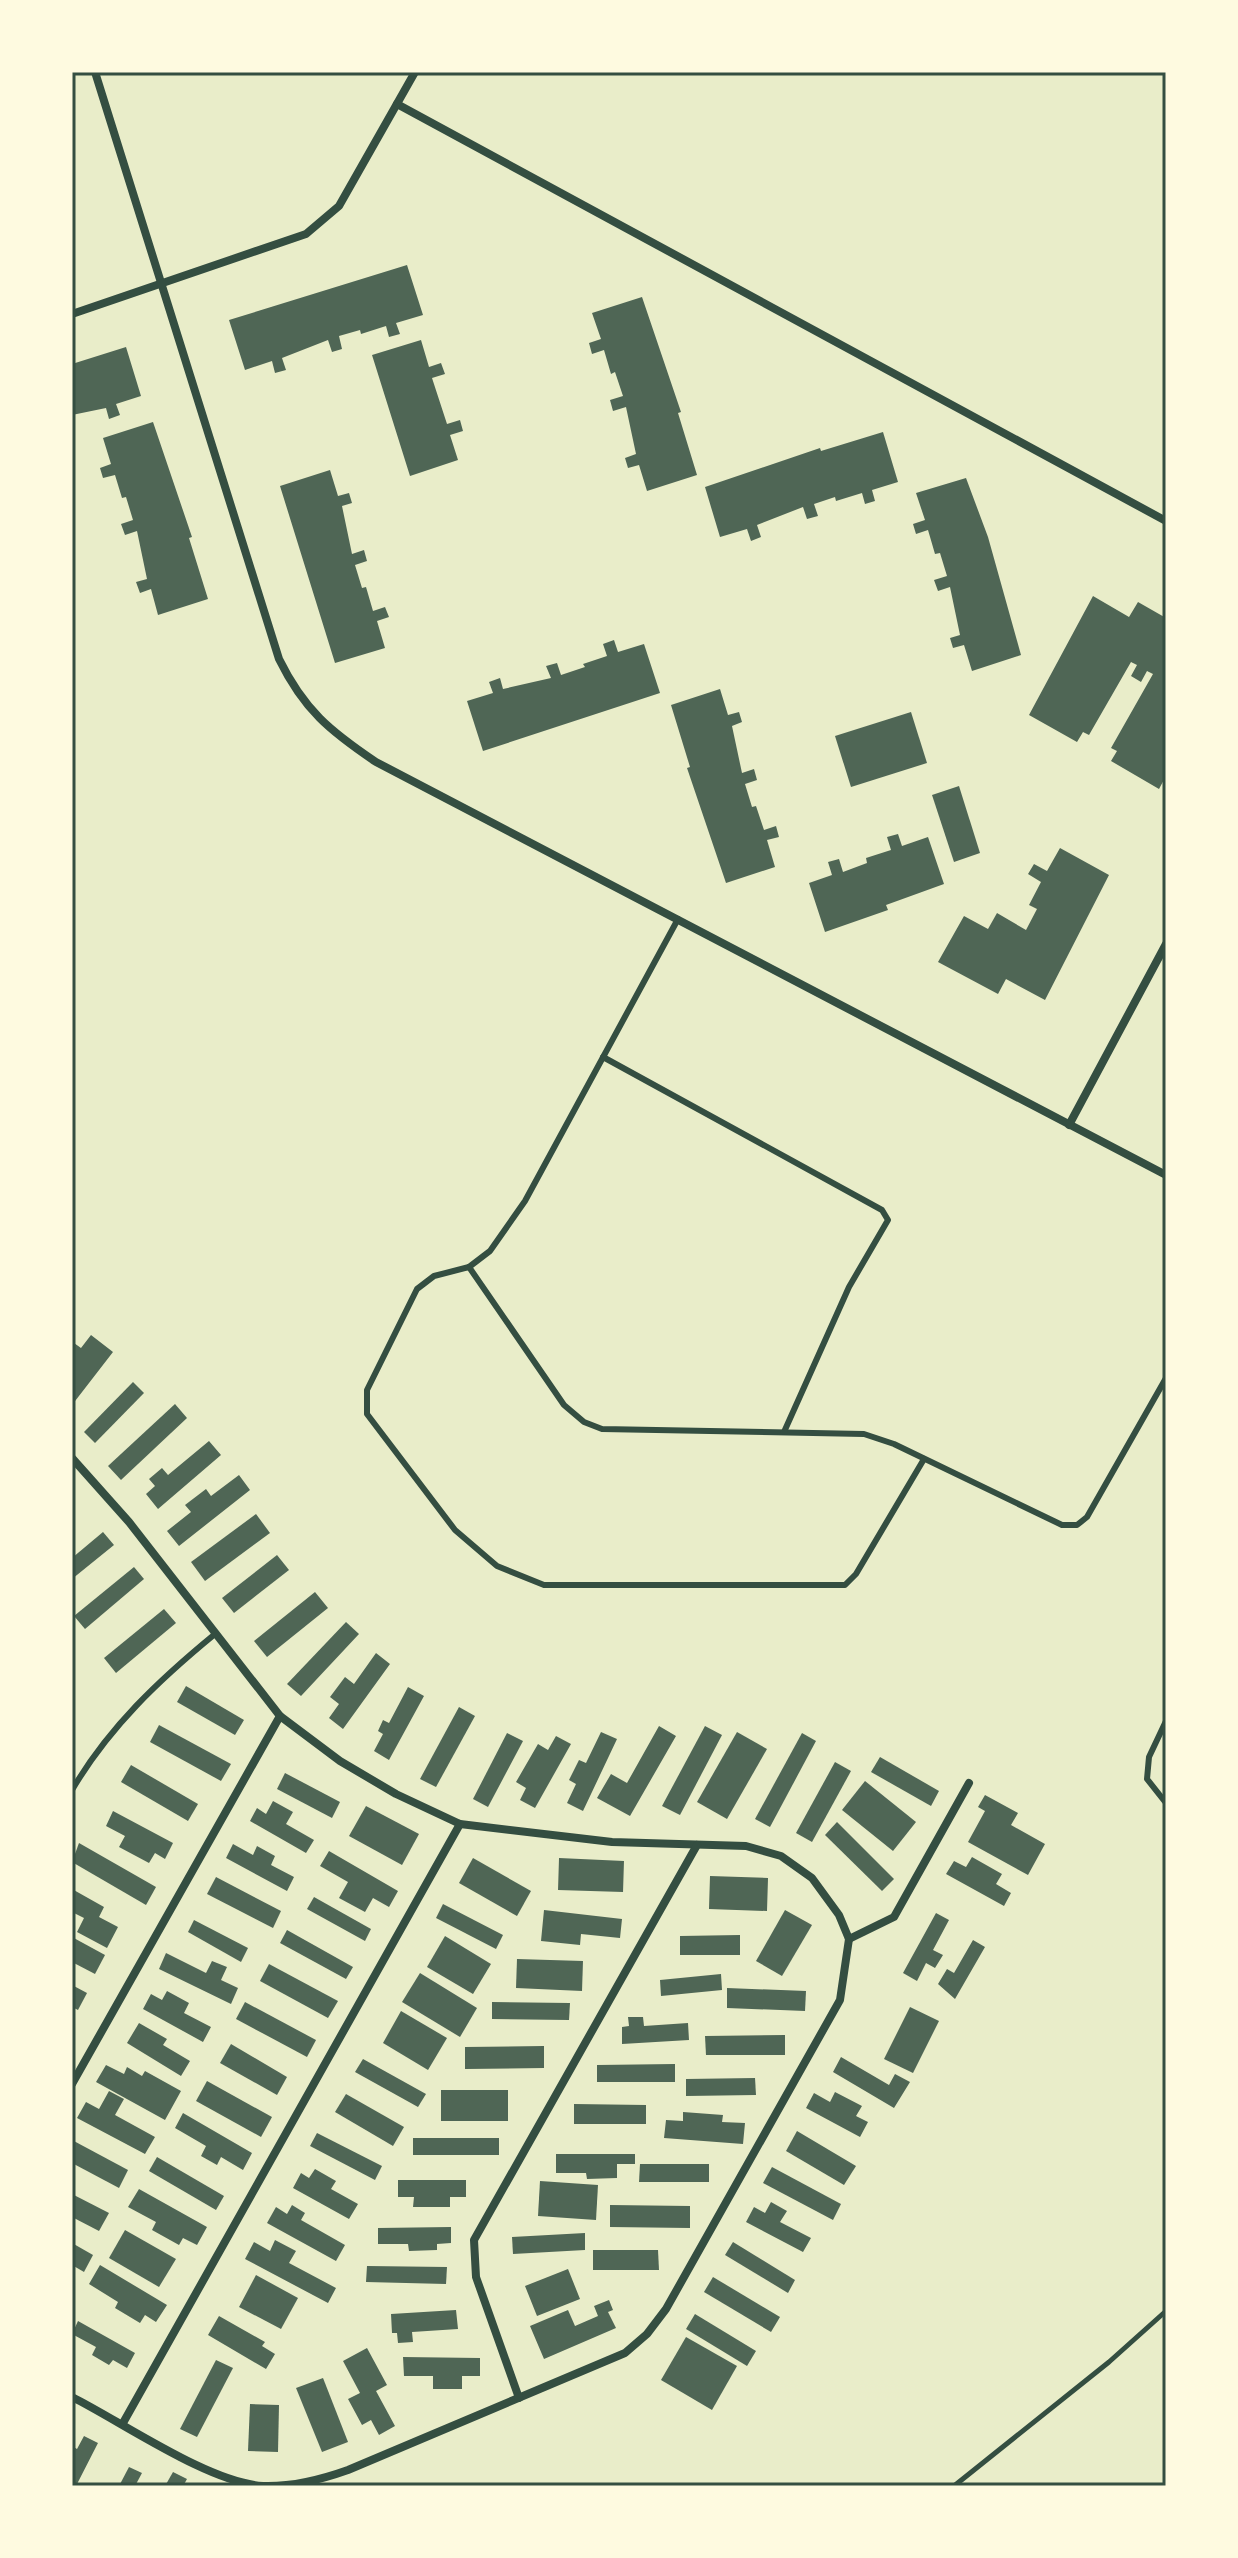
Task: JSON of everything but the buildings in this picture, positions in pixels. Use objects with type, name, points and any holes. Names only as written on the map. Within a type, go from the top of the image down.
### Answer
[{"type":"street","points":[[95,72],[279,659],[303,703],[333,733],[376,762],[1166,1175]]},
{"type":"street","points":[[72,314],[306,234],[339,206],[415,72]]},
{"type":"street","points":[[397,104],[1166,521]]},
{"type":"street","points":[[1069,1125],[1166,944]]},
{"type":"street","points":[[72,1458],[129,1522],[280,1716],[340,1761],[396,1794],[460,1824],[549,1837],[746,1846],[791,1862],[812,1878],[839,1915],[849,1939],[840,2000],[666,2309],[647,2334],[625,2353],[348,2470],[319,2480],[283,2485],[260,2486],[221,2475],[72,2397]]},
{"type":"street","points":[[72,2084],[280,1716]]},
{"type":"street","points":[[849,1939],[894,1917],[969,1783]]},
{"type":"street","points":[[123,2423],[460,1824]]},
{"type":"street","points":[[519,2398],[476,2277],[474,2240],[697,1845]]},
{"type":"lane","points":[[678,919],[525,1201],[490,1251],[469,1267],[434,1276],[417,1289],[367,1390],[367,1414],[455,1530],[497,1566],[544,1585],[845,1585],[856,1574],[924,1459]]},
{"type":"lane","points":[[603,1057],[882,1210],[888,1220],[849,1287],[784,1432]]},
{"type":"lane","points":[[469,1267],[564,1405],[584,1422],[602,1429],[864,1434],[894,1444],[1062,1525],[1077,1525],[1087,1517],[1166,1378]]},
{"type":"lane","points":[[72,1790],[94,1752],[154,1685],[215,1634]]},
{"type":"lane","points":[[1166,1721],[1149,1757],[1147,1779],[1166,1803]]},
{"type":"path","points":[[954,2486],[1109,2362],[1166,2311]]}]
